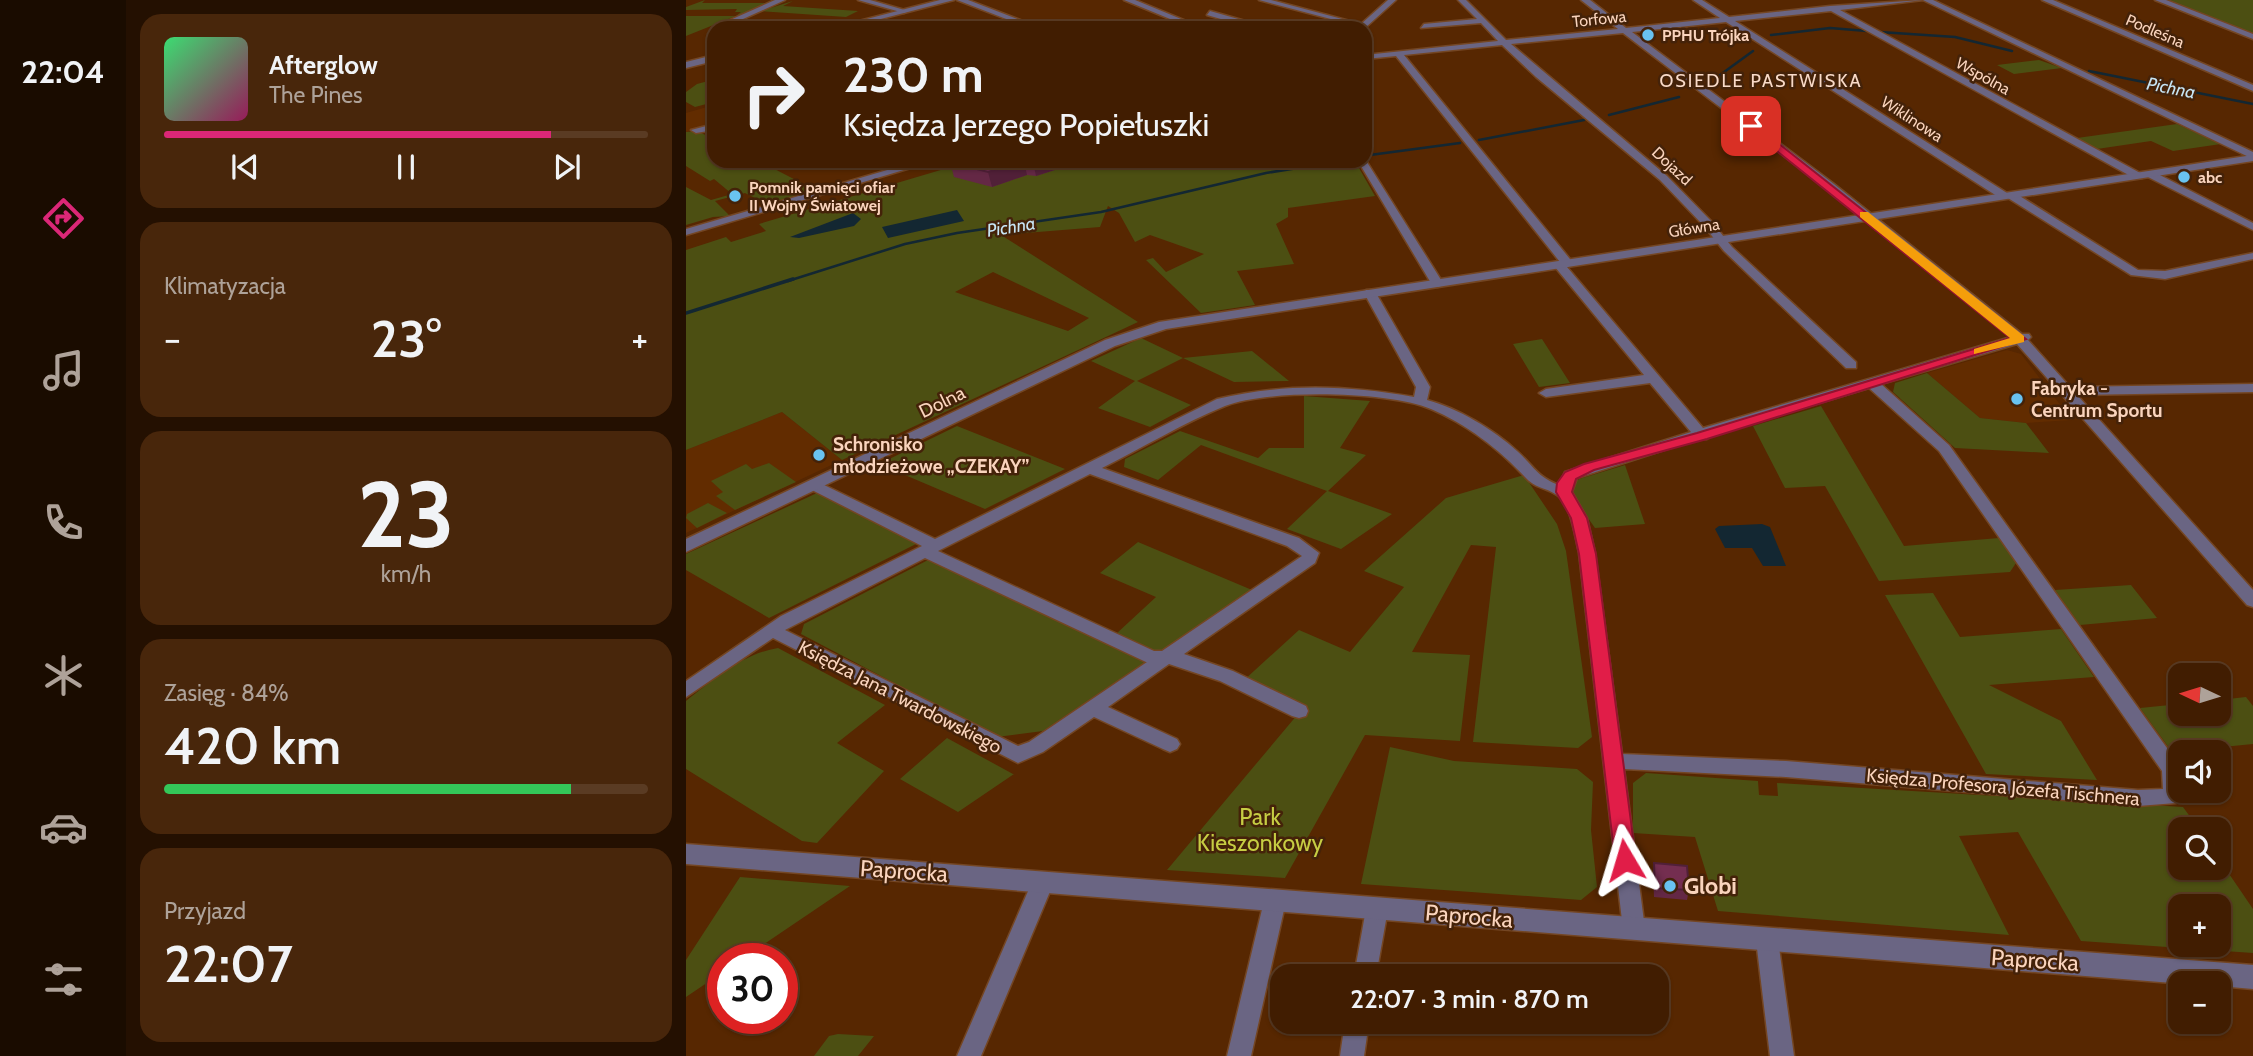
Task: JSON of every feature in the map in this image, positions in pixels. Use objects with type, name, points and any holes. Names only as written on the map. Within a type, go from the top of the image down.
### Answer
[{"type":"street","points":[[733,21],[781,0]]},
{"type":"street","points":[[866,0],[904,11]]},
{"type":"street","points":[[864,21],[950,0]]},
{"type":"street","points":[[961,0],[1018,21]]},
{"type":"street","points":[[1128,0],[1181,21]]},
{"type":"street","points":[[1263,0],[1337,21]]},
{"type":"street","points":[[1370,21],[1392,0]]},
{"type":"street","name":"Dojazd","points":[[1462,0],[1536,72],[1609,130],[1694,209],[1722,240],[1851,365]]},
{"type":"street","points":[[1585,0],[2022,338],[2253,601]]},
{"type":"street","name":"Wiklinowa","points":[[1697,0],[2125,268],[2146,275],[2165,275],[2253,256]]},
{"type":"street","name":"Wspólna","points":[[1815,0],[2144,175],[2253,227]]},
{"type":"street","name":"Torfowa","points":[[1372,56],[1919,0]]},
{"type":"street","points":[[1927,0],[2253,157]]},
{"type":"street","name":"Podleśna","points":[[2046,0],[2253,88]]},
{"type":"street","points":[[2158,0],[2253,37]]},
{"type":"street","points":[[1210,13],[1237,21]]},
{"type":"street","points":[[1424,26],[1483,21]]},
{"type":"street","points":[[703,34],[707,32]]},
{"type":"street","points":[[1399,54],[1702,436]]},
{"type":"street","points":[[686,65],[707,60]]},
{"type":"street","points":[[696,130],[707,128]]},
{"type":"street","name":"Główna","points":[[1140,331],[1185,321],[2253,157]]},
{"type":"street","points":[[686,232],[905,168]]},
{"type":"street","points":[[1367,168],[1437,283]]},
{"type":"street","points":[[1370,293],[1423,387],[1420,402]]},
{"type":"street","name":"Dolna","points":[[686,546],[1140,331]]},
{"type":"street","points":[[1634,929],[1587,554],[1579,518],[1564,492],[1570,475],[1589,467],[1702,436],[2022,338]]},
{"type":"street","points":[[1546,393],[1654,378]]},
{"type":"street","name":"Księdza Profesora Józefa Tischnera","points":[[1613,761],[1786,769],[2138,798],[2169,797],[2175,781],[2171,768],[1944,448],[1873,384]]},
{"type":"street","points":[[686,690],[771,630],[1186,418],[1222,402],[1262,391],[1325,388],[1435,406],[1485,434],[1512,454],[1537,482],[1551,490],[1564,492]]},
{"type":"street","points":[[2067,391],[2253,388]]},
{"type":"street","name":"Księdza Jana Twardowskiego","points":[[771,630],[1018,755],[1093,708],[1301,566],[1311,553],[1293,542],[1087,468]]},
{"type":"street","points":[[815,486],[930,549],[1152,657],[1169,656],[1298,711]]},
{"type":"street","points":[[1093,708],[1170,744]]},
{"type":"street","name":"Paprocka","points":[[686,854],[2253,977]]},
{"type":"street","points":[[970,1056],[1043,882]]},
{"type":"street","points":[[1239,1056],[1275,901]]},
{"type":"street","points":[[1367,964],[1377,909]]},
{"type":"street","points":[[1768,940],[1782,1056]]},
{"type":"street","points":[[1352,1056],[1355,1034]]},
{"type":"shaded area","points":[[707,107],[707,126],[686,132],[686,113]]},
{"type":"shaded area","points":[[2007,350],[2021,354],[2072,420],[2026,423],[1980,418],[1927,373]]},
{"type":"shaded area","points":[[782,412],[842,460],[686,533],[686,450]]},
{"type":"green space","points":[[705,0],[702,3],[768,3],[776,0],[736,16],[741,12],[735,12],[737,9],[686,10],[686,7]]},
{"type":"green space","points":[[2164,0],[2253,0],[2253,34]]},
{"type":"green space","points":[[793,1],[783,6],[858,11],[846,17],[760,11]]},
{"type":"green space","points":[[686,16],[736,16],[724,21],[707,21],[707,28],[686,36]]},
{"type":"green space","points":[[2039,60],[2062,68],[2014,74],[1997,65]]},
{"type":"green space","points":[[707,81],[707,104],[695,107],[686,102],[686,92],[697,84]]},
{"type":"green space","points":[[2177,124],[2221,144],[2173,151],[2151,141],[2097,149],[2077,138]]},
{"type":"green space","points":[[697,131],[707,136],[707,168],[773,168],[815,190],[767,204],[745,193],[715,201],[730,216],[713,217],[686,225],[686,187],[711,200],[732,194],[714,179],[710,181],[686,166],[686,132]]},
{"type":"green space","points":[[947,168],[1359,168],[1375,196],[1288,208],[1288,217],[1276,224],[1294,264],[1237,271],[1255,305],[1201,313],[1146,260],[1153,258],[1166,272],[1204,254],[1150,235],[1135,242],[1119,213],[1108,206],[1100,227],[1001,235],[1138,322],[842,460],[782,412],[686,450],[686,250],[726,237],[731,242],[766,231],[759,224]],"holes":[[[993,272],[1089,318],[1068,331],[955,292]]]},
{"type":"green space","points":[[1141,338],[1183,358],[1137,381],[1191,405],[1150,427],[1098,408],[1135,381],[1091,361]]},
{"type":"green space","points":[[1542,339],[1570,383],[1539,387],[1513,344]]},
{"type":"green space","points":[[1252,351],[1289,381],[1234,382],[1183,358]]},
{"type":"green space","points":[[1927,373],[1980,418],[2026,423],[2049,453],[1955,448],[1893,392],[1895,383]]},
{"type":"green space","points":[[1304,396],[1370,401],[1340,448],[1366,455],[1328,491],[1392,514],[1341,549],[1287,529],[1327,491],[1201,445],[1158,480],[1124,467],[1125,459],[1180,431],[1258,458],[1269,448],[1304,448]]},
{"type":"green space","points":[[1821,406],[1904,546],[1999,538],[2016,563],[2010,572],[1879,581],[1825,486],[1785,488],[1753,426]]},
{"type":"green space","points":[[957,426],[1065,469],[985,509],[879,464]]},
{"type":"green space","points":[[769,463],[796,482],[735,510],[716,496],[723,492],[711,481],[746,464],[752,469]]},
{"type":"green space","points":[[1625,465],[1645,524],[1595,528],[1569,491],[1576,480]]},
{"type":"green space","name":"Park Kieszonkowy","points":[[1524,475],[1557,524],[1566,551],[1592,737],[1578,748],[1473,742],[1496,547],[1471,545],[1412,652],[1470,655],[1460,741],[1365,735],[1285,878],[1167,870],[1303,708],[1243,681],[1299,630],[1350,652],[1404,587],[1364,571],[1446,498]]},
{"type":"green space","points":[[817,493],[918,543],[769,618],[686,570],[686,554]]},
{"type":"green space","points":[[708,503],[727,513],[697,528],[686,518],[687,514]]},
{"type":"green space","points":[[1138,542],[1252,590],[1157,654],[1116,634],[1156,597],[1100,573]]},
{"type":"green space","points":[[930,559],[1148,660],[1043,731],[997,737],[801,634],[804,624]]},
{"type":"green space","points":[[2131,585],[2157,618],[2080,625],[2055,590]]},
{"type":"green space","points":[[1933,593],[1960,637],[2061,629],[2094,677],[1989,685],[2061,721],[2097,780],[1986,774],[1885,595]]},
{"type":"green space","points":[[778,648],[885,705],[837,743],[884,771],[817,843],[802,841],[686,769],[686,701],[740,662]]},
{"type":"green space","points":[[2246,697],[2253,706],[2253,744],[2231,746],[2231,740],[2168,740],[2168,746],[2140,708],[2168,705],[2168,726],[2231,726],[2231,699]]},
{"type":"green space","points":[[947,738],[1014,774],[958,812],[900,779]]},
{"type":"green space","points":[[1390,747],[1454,761],[1577,769],[1593,782],[1591,830],[1597,887],[1581,900],[1361,884]]},
{"type":"green space","points":[[1646,773],[1758,781],[1759,795],[1778,796],[1777,783],[2183,807],[2190,817],[2168,817],[2168,880],[2231,880],[2231,877],[2253,909],[2253,953],[2231,951],[2231,894],[2168,894],[2168,947],[2081,941],[2018,832],[1959,836],[2009,935],[1718,911],[1695,837],[1633,833],[1633,783]]},
{"type":"green space","points":[[740,877],[850,886],[766,943],[707,943],[707,983],[686,997],[686,960]]},
{"type":"green space","points":[[829,1036],[874,1036],[858,1056],[814,1056]]},
{"type":"water","points":[[957,210],[964,221],[888,238],[882,227]]},
{"type":"water","points":[[853,213],[861,219],[854,226],[799,238],[790,237]]},
{"type":"water","points":[[1762,524],[1770,527],[1786,566],[1763,566],[1752,548],[1725,548],[1715,529],[1719,526]]},
{"type":"building","points":[[973,168],[1001,168],[988,172]]},
{"type":"building","points":[[1654,863],[1687,866],[1689,890],[1655,888]]},
{"type":"waterway","name":"Pichna","points":[[1771,35],[1830,28],[1867,31]]},
{"type":"waterway","name":"Pichna","points":[[1880,32],[1955,37],[2012,51]]},
{"type":"waterway","name":"Pichna","points":[[1720,75],[1753,51]]},
{"type":"waterway","name":"Pichna","points":[[2089,71],[2253,104]]},
{"type":"waterway","name":"Pichna","points":[[1609,115],[1679,97]]},
{"type":"waterway","name":"Pichna","points":[[1479,140],[1584,120]]},
{"type":"waterway","name":"Pichna","points":[[1372,155],[1460,143]]},
{"type":"waterway","name":"Pichna","points":[[788,281],[905,244],[957,233],[1101,212],[1297,168]]},
{"type":"waterway","name":"Pichna","points":[[686,313],[793,279]]},
{"type":"slow traffic","points":[[1864,214],[2019,339],[1979,351]]},
{"type":"place","name":"PPHU Trójka","points":[[1648,35]]},
{"type":"place","name":"abc","points":[[2184,177]]},
{"type":"place","name":"Pomnik pamięci ofiar II Wojny Światowej","points":[[735,196]]},
{"type":"place","name":"Fabryka - Centrum Sportu","points":[[2017,399]]},
{"type":"place","name":"Schronisko młodzieżowe „CZEKAY”","points":[[819,455]]},
{"type":"place","name":"Globi","points":[[1670,886]]},
{"type":"district","name":"OSIEDLE PASTWISKA","points":[[1761,81]]},
{"type":"route","points":[[1625,860],[1587,554],[1579,518],[1564,492],[1570,475],[1589,467],[1702,436],[2019,339],[1830,186],[1751,126]]}]
